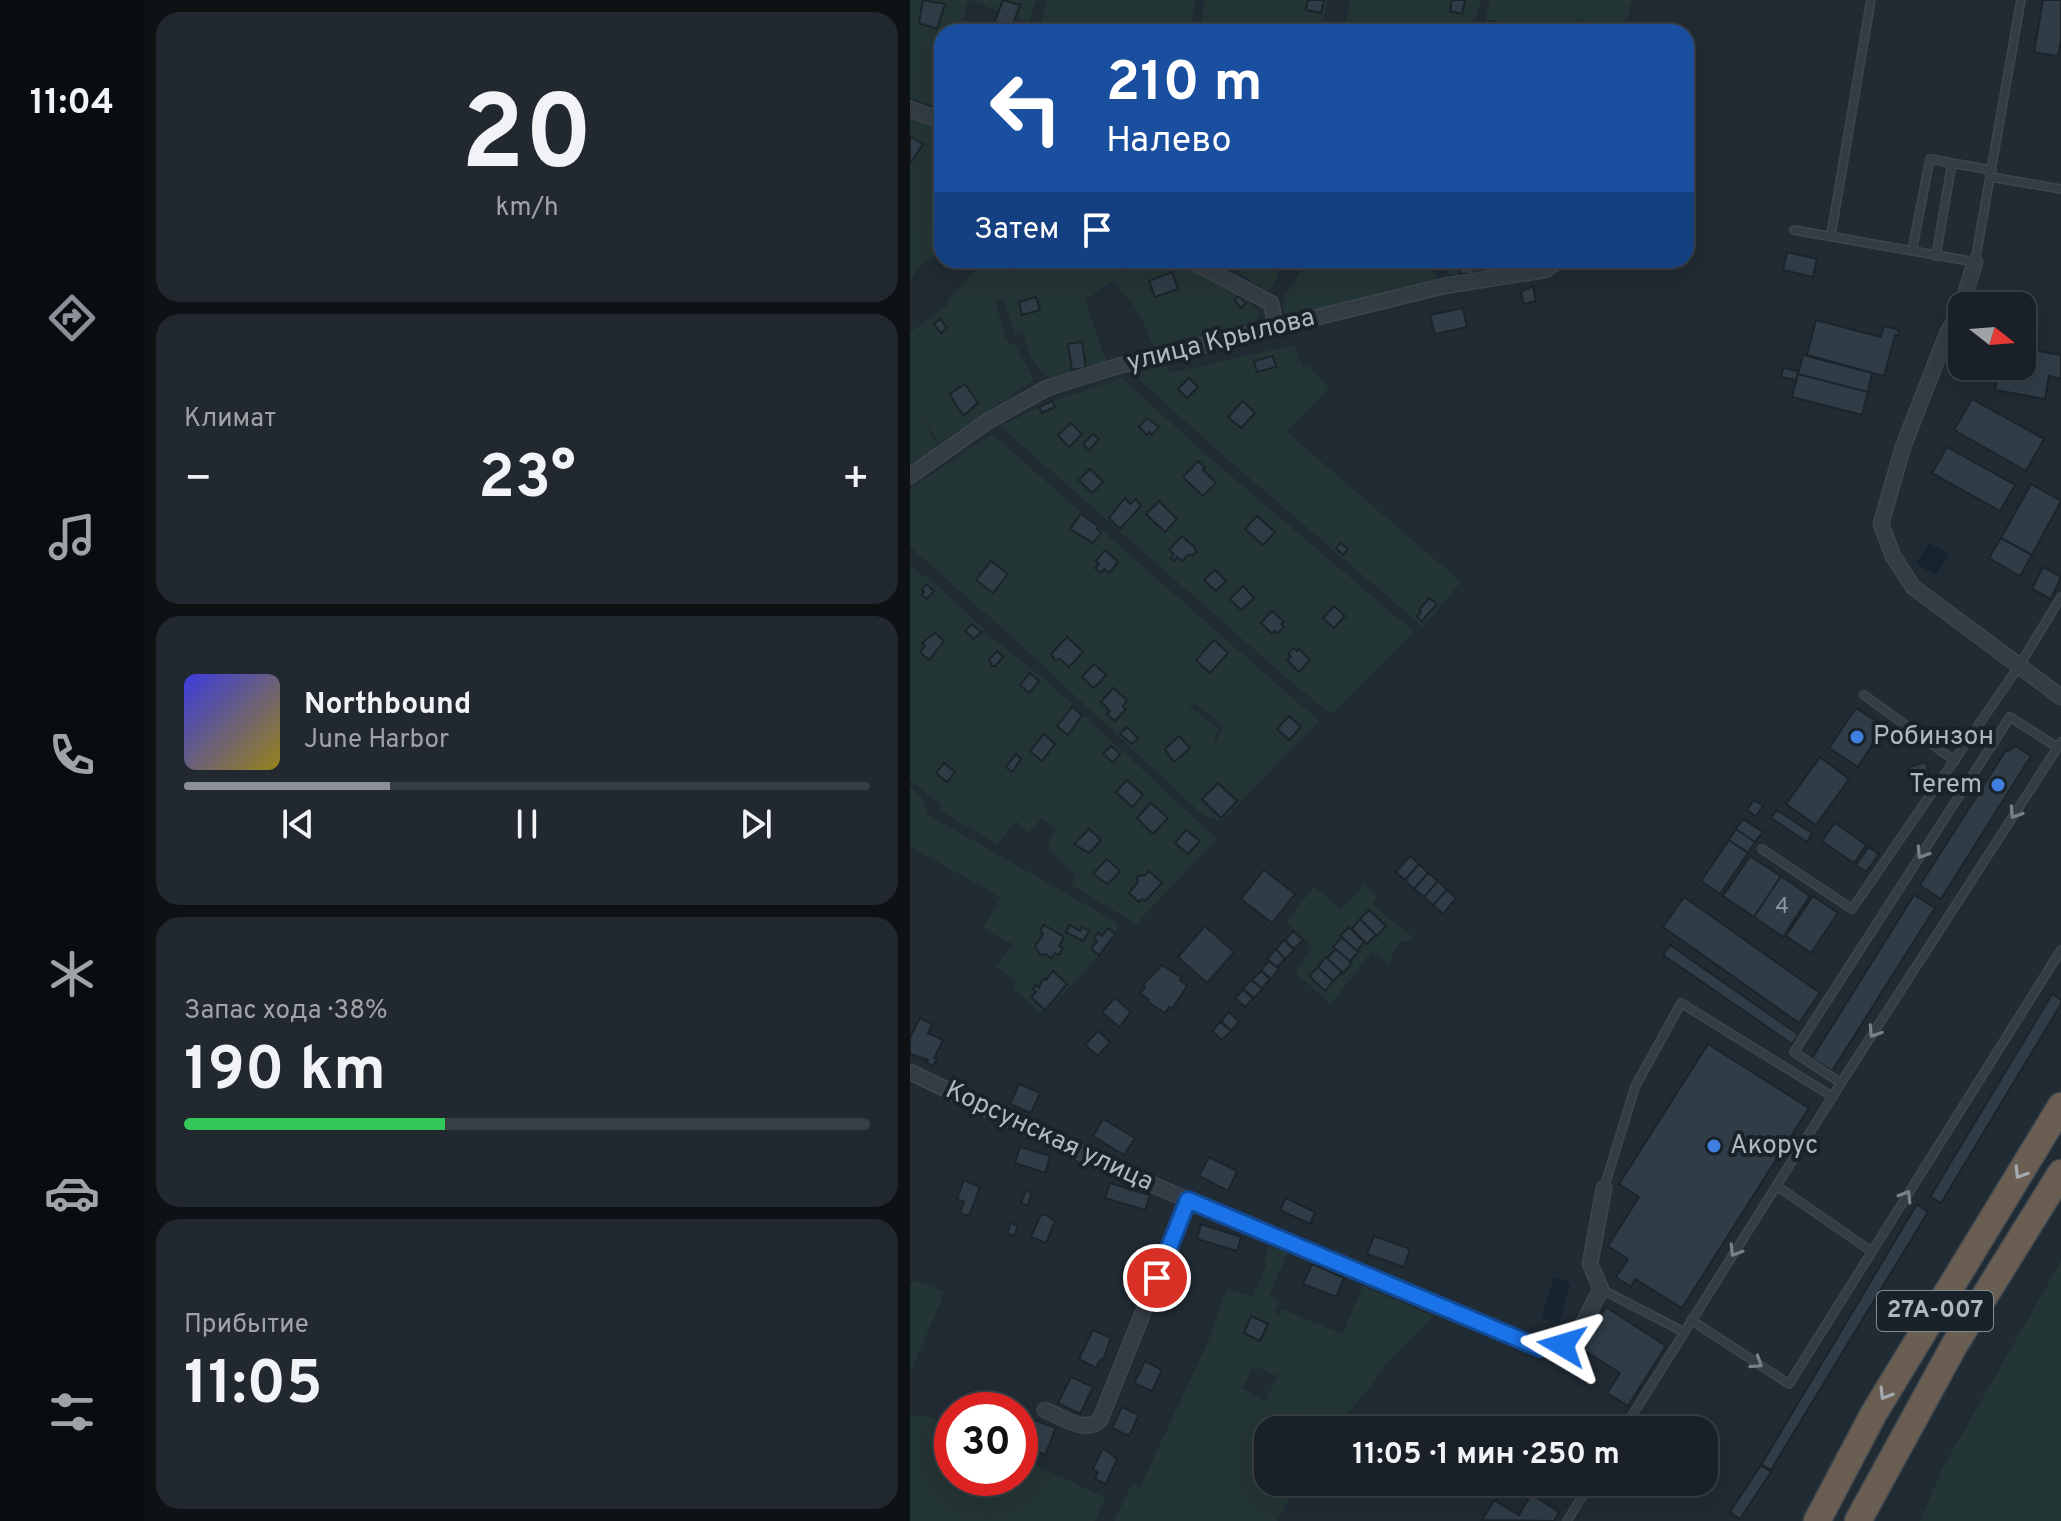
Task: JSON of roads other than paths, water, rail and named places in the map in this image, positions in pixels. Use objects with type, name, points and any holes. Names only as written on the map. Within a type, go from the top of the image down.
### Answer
[{"type":"highway","name":"27А-007","points":[[1817,1521],[1874,1413],[2061,1106]]},
{"type":"highway","name":"27А-007","points":[[1858,1521],[1948,1356],[2061,1173]]},
{"type":"street","points":[[910,109],[934,118]]},
{"type":"street","points":[[1975,262],[1961,308],[1947,334],[1903,447],[1881,524],[1893,556],[1913,587],[2061,697]]},
{"type":"street","points":[[1204,268],[1271,303],[1276,327]]},
{"type":"street","name":"улица Крылова","points":[[910,476],[988,421],[1047,388],[1118,366],[1444,286],[1548,268]]},
{"type":"street","name":"Корсунская улица","points":[[910,1072],[1188,1200],[1540,1348],[1562,1345],[1582,1326],[1601,1289]]},
{"type":"street","points":[[1601,1289],[1590,1264],[1604,1188]]},
{"type":"street","points":[[1045,1410],[1085,1427],[1094,1426],[1100,1420],[1188,1200]]},
{"type":"lane","points":[[1831,235],[1871,0]]},
{"type":"lane","points":[[1794,230],[1975,262],[2021,0]]},
{"type":"lane","points":[[1912,251],[1930,159],[2061,189]]},
{"type":"lane","points":[[1936,256],[1952,163]]},
{"type":"lane","points":[[1762,849],[1852,909],[2019,666],[2061,597]]},
{"type":"lane","points":[[1864,695],[1955,761]]},
{"type":"lane","points":[[1632,1416],[2059,744],[2010,717],[1794,1052],[1841,1083]]},
{"type":"lane","points":[[1691,1320],[1789,1384],[2061,950]]},
{"type":"lane","points":[[1604,1188],[1635,1087],[1681,1003],[1833,1097]]},
{"type":"lane","points":[[1777,1186],[1871,1251]]},
{"type":"lane","points":[[1601,1289],[1684,1332]]},
{"type":"lane","points":[[1567,1521],[1582,1496]]},
{"type":"water","points":[[1929,543],[1949,554],[1936,575],[1916,564]]},
{"type":"water","points":[[1554,1277],[1568,1281],[1570,1286],[1559,1323],[1543,1319],[1542,1313]]},
{"type":"place","name":"Робинзон","points":[[1857,737]]},
{"type":"place","name":"Terem","points":[[1998,785]]},
{"type":"place","name":"Акорус","points":[[1714,1146]]}]
